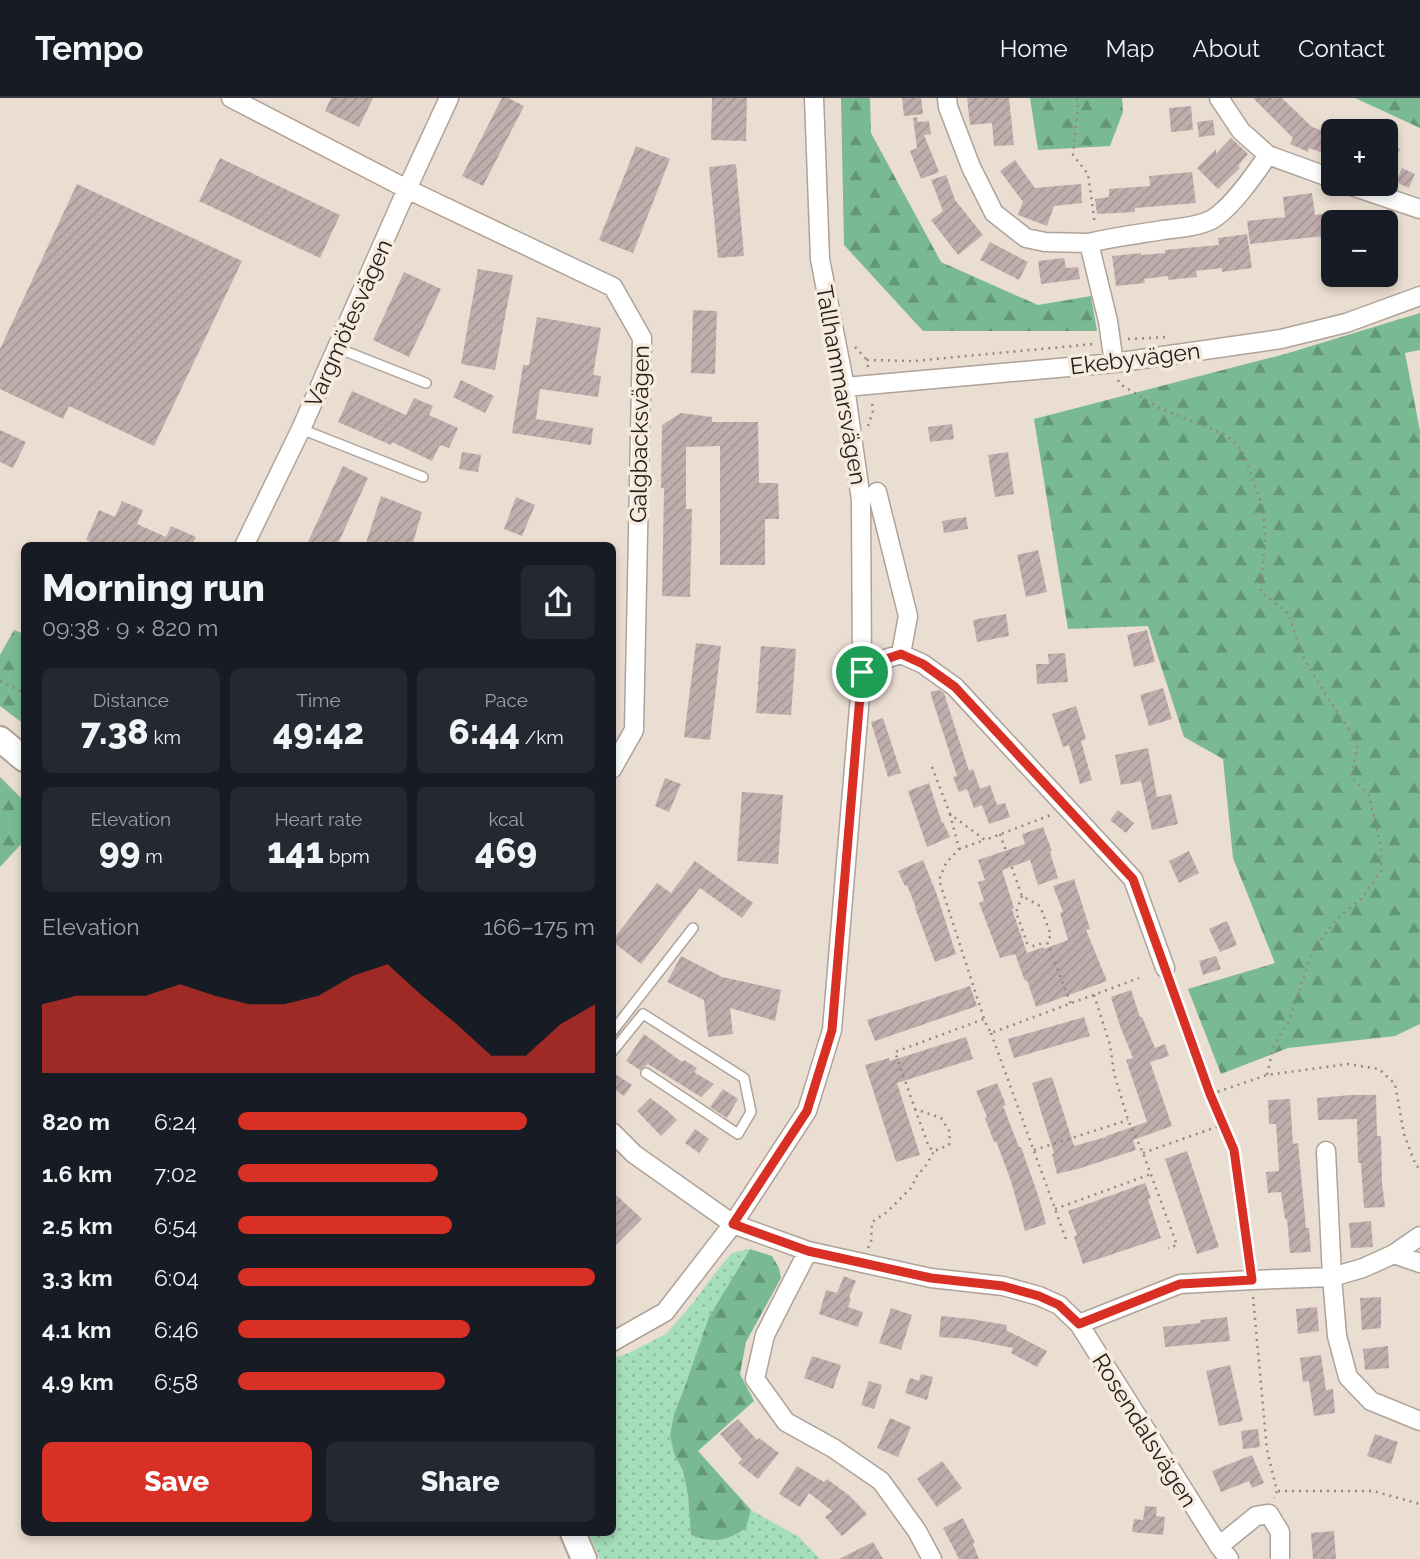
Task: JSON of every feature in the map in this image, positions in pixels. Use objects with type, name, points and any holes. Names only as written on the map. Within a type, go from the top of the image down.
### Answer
[{"type":"main road","points":[[0,739],[21,756]]},
{"type":"main road","points":[[574,1536],[584,1559]]},
{"type":"street","name":"Galgbacksvägen","points":[[232,98],[407,189],[613,287],[642,338],[634,730],[616,762]]},
{"type":"street","name":"Vargmötesvägen","points":[[246,542],[301,429],[449,98]]},
{"type":"street","name":"Tallhammarsvägen","points":[[616,1340],[666,1312],[733,1224],[807,1111],[832,1030],[862,672],[861,500],[845,387],[820,259],[814,98]]},
{"type":"street","points":[[947,98],[971,167],[995,214],[1026,238],[1045,242],[1093,242],[1196,226],[1224,211],[1269,155]]},
{"type":"street","points":[[1219,98],[1241,131],[1269,155],[1321,174]]},
{"type":"street","points":[[1378,196],[1417,211]]},
{"type":"street","points":[[1093,242],[1114,363]]},
{"type":"street","name":"Ekebyvägen","points":[[845,387],[1114,363],[1281,339],[1346,323],[1420,296]]},
{"type":"street","points":[[877,492],[908,616],[901,654]]},
{"type":"street","points":[[862,672],[901,654],[923,664],[955,687],[1133,879],[1165,968]]},
{"type":"street","points":[[616,1136],[634,1154],[733,1224]]},
{"type":"street","points":[[1326,1151],[1337,1336],[1348,1377],[1371,1401],[1420,1421]]},
{"type":"street","name":"Rosendalsvägen","points":[[733,1224],[808,1251],[931,1278],[1003,1286],[1059,1305],[1079,1324],[1224,1553]]},
{"type":"street","points":[[1079,1324],[1180,1284],[1332,1277],[1363,1268],[1394,1254],[1420,1236]]},
{"type":"street","points":[[808,1251],[765,1335],[755,1378],[786,1422],[833,1448],[881,1481],[918,1531],[932,1559]]},
{"type":"street","points":[[1394,1254],[1420,1263]]},
{"type":"street","points":[[1224,1553],[1256,1516],[1269,1514],[1280,1532],[1280,1559]]},
{"type":"lane","points":[[337,348],[426,383]]},
{"type":"lane","points":[[301,429],[423,477]]},
{"type":"lane","points":[[616,1026],[693,928]]},
{"type":"lane","points":[[616,1047],[643,1014],[744,1078],[751,1112],[738,1133],[646,1073]]},
{"type":"path","points":[[1077,98],[1073,155],[1088,174],[1093,242]]},
{"type":"path","points":[[1114,363],[1120,384],[1158,408],[1226,435],[1243,452],[1263,508],[1265,538],[1261,592],[1289,614],[1301,653],[1358,743],[1351,776],[1369,796],[1377,822],[1381,871],[1363,897],[1337,919],[1313,950],[1288,1023],[1274,1044],[1267,1075]]},
{"type":"path","points":[[0,681],[21,692]]},
{"type":"path","points":[[932,766],[950,814],[959,849]]},
{"type":"path","points":[[1067,1242],[985,1019],[939,880],[946,863],[959,849],[1068,809]]},
{"type":"path","points":[[950,814],[985,840]]},
{"type":"path","points":[[1000,834],[1022,896],[1016,912],[1027,943],[1034,946],[1047,942],[1051,935],[1040,906],[1022,896]]},
{"type":"path","points":[[1047,942],[1071,1004]]},
{"type":"path","points":[[1165,968],[1210,1094],[1234,1150],[1252,1280],[1267,1450],[1277,1491],[1269,1514]]},
{"type":"path","points":[[991,1033],[1139,978]]},
{"type":"path","points":[[1094,995],[1110,1045],[1114,1073],[1128,1120],[1177,1245],[1168,1248]]},
{"type":"path","points":[[933,1151],[929,1147],[895,1052],[985,1019]]},
{"type":"path","points":[[1210,1094],[1267,1075],[1348,1064],[1379,1069],[1395,1084],[1404,1133],[1416,1166],[1420,1168]]},
{"type":"path","points":[[860,1262],[871,1242],[872,1222],[896,1204],[912,1187],[933,1151],[949,1145],[950,1132],[941,1118],[915,1109]]},
{"type":"path","points":[[1034,1150],[1128,1120]]},
{"type":"path","points":[[1143,1153],[1223,1125]]},
{"type":"path","points":[[1055,1209],[1150,1174]]},
{"type":"path","points":[[1153,1205],[1161,1203]]},
{"type":"path","points":[[1277,1491],[1373,1492],[1420,1504]]},
{"type":"green space","points":[[841,98],[870,98],[871,133],[941,262],[1038,305],[1091,296],[1097,331],[923,331],[844,245]]},
{"type":"green space","points":[[1030,98],[1122,98],[1123,112],[1110,146],[1038,150]]},
{"type":"green space","points":[[1355,98],[1420,98],[1420,128]]},
{"type":"green space","points":[[1420,313],[1420,350],[1405,353],[1420,431],[1420,1024],[1395,1036],[1288,1048],[1221,1074],[1188,989],[1275,963],[1233,858],[1223,759],[1184,737],[1148,626],[1068,629],[1034,419],[1285,354]]},
{"type":"green space","points":[[14,630],[21,633],[21,722],[0,706],[0,655]]},
{"type":"green space","points":[[0,777],[21,798],[21,844],[0,867]]},
{"type":"green space","points":[[750,1249],[709,1317],[674,1414],[670,1435],[674,1454],[683,1471],[691,1535],[746,1528],[751,1510],[799,1537],[820,1559],[600,1559],[590,1536],[616,1536],[616,1358],[666,1334],[732,1253]]},
{"type":"green space","points":[[750,1249],[772,1256],[781,1278],[746,1342],[740,1374],[754,1401],[698,1451],[751,1510],[746,1528],[720,1540],[707,1539],[691,1535],[683,1471],[674,1454],[670,1435],[674,1414],[709,1317]]},
{"type":"building","points":[[331,98],[373,98],[359,127],[325,111]]},
{"type":"building","points":[[502,98],[524,106],[483,186],[462,176]]},
{"type":"building","points":[[712,98],[747,98],[746,141],[711,140]]},
{"type":"building","points":[[902,98],[921,98],[923,114],[904,116]]},
{"type":"building","points":[[967,98],[1009,98],[1014,145],[994,146],[992,123],[970,125]]},
{"type":"building","points":[[1253,98],[1282,98],[1312,127],[1321,130],[1321,152],[1309,148],[1308,152],[1290,144],[1293,138]]},
{"type":"building","points":[[1191,106],[1193,130],[1171,132],[1169,108]]},
{"type":"building","points":[[917,117],[918,122],[929,121],[931,134],[924,135],[939,172],[921,179],[910,151],[917,148],[913,118]]},
{"type":"building","points":[[1213,120],[1215,135],[1199,137],[1197,122]]},
{"type":"building","points":[[1231,138],[1248,154],[1238,166],[1240,168],[1218,189],[1197,168]]},
{"type":"building","points":[[636,146],[670,159],[633,253],[599,240]]},
{"type":"building","points":[[220,158],[340,215],[320,258],[199,201]]},
{"type":"building","points":[[1015,160],[1035,188],[1081,184],[1082,203],[1054,206],[1047,226],[1018,215],[1023,202],[1000,171]]},
{"type":"building","points":[[736,164],[744,256],[718,258],[709,167]]},
{"type":"building","points":[[1402,168],[1415,174],[1409,188],[1398,183]]},
{"type":"building","points":[[1192,172],[1196,203],[1135,208],[1135,212],[1097,214],[1095,199],[1109,197],[1109,189],[1150,186],[1149,176]]},
{"type":"building","points":[[946,175],[955,200],[983,235],[958,255],[931,220],[943,211],[931,180]]},
{"type":"building","points":[[77,184],[242,261],[154,446],[69,406],[63,419],[0,389],[0,349]]},
{"type":"building","points":[[1312,193],[1315,215],[1321,214],[1321,236],[1250,244],[1247,221],[1285,217],[1283,197]]},
{"type":"building","points":[[1247,234],[1252,268],[1222,272],[1222,268],[1196,271],[1197,277],[1168,280],[1168,276],[1144,279],[1145,283],[1116,286],[1112,256],[1165,253],[1165,250],[1219,245],[1218,238]]},
{"type":"building","points":[[990,242],[1028,262],[1019,280],[980,260]]},
{"type":"building","points":[[1064,258],[1066,268],[1078,267],[1080,279],[1041,284],[1038,261]]},
{"type":"building","points":[[478,269],[513,275],[495,370],[461,364]]},
{"type":"building","points":[[404,272],[441,289],[409,357],[373,340]]},
{"type":"building","points":[[693,310],[717,311],[715,374],[691,373]]},
{"type":"building","points":[[537,317],[601,328],[593,375],[601,376],[598,397],[540,389],[536,419],[593,428],[591,445],[512,433],[523,365],[529,365]]},
{"type":"building","points":[[461,380],[494,396],[485,413],[453,397]]},
{"type":"building","points":[[352,391],[406,415],[414,398],[433,406],[429,415],[458,428],[449,448],[440,445],[432,461],[392,442],[391,445],[338,422]]},
{"type":"building","points":[[681,413],[712,417],[712,422],[758,422],[759,483],[778,483],[779,519],[765,519],[765,565],[720,565],[720,446],[686,447],[686,509],[692,509],[690,597],[662,596],[662,425]]},
{"type":"building","points":[[952,424],[954,439],[930,442],[928,427]]},
{"type":"building","points":[[0,430],[26,442],[13,468],[0,462]]},
{"type":"building","points":[[462,452],[481,455],[478,472],[459,469]]},
{"type":"building","points":[[1008,452],[1014,494],[995,497],[988,455]]},
{"type":"building","points":[[343,466],[368,478],[339,542],[308,542]]},
{"type":"building","points":[[381,496],[422,512],[413,542],[366,542]]},
{"type":"building","points":[[516,497],[535,505],[522,536],[504,529]]},
{"type":"building","points":[[122,501],[143,510],[137,524],[166,537],[171,526],[196,537],[194,542],[86,540],[99,510],[115,517]]},
{"type":"building","points":[[966,517],[968,529],[944,533],[942,521]]},
{"type":"building","points":[[1038,550],[1047,592],[1026,597],[1017,555]]},
{"type":"building","points":[[1006,614],[1009,636],[977,642],[973,620]]},
{"type":"building","points":[[1147,630],[1155,662],[1134,667],[1127,635]]},
{"type":"building","points":[[696,643],[721,646],[710,740],[684,737]]},
{"type":"building","points":[[761,646],[796,649],[791,715],[756,713]]},
{"type":"building","points":[[1065,653],[1068,682],[1037,684],[1036,664],[1049,664],[1048,654]]},
{"type":"building","points":[[1163,688],[1172,719],[1149,726],[1140,695]]},
{"type":"building","points":[[939,690],[944,693],[969,771],[973,769],[980,789],[990,785],[997,805],[1005,803],[1010,817],[989,824],[982,805],[974,808],[967,789],[959,792],[953,777],[957,776],[930,692]]},
{"type":"building","points":[[1076,706],[1086,739],[1081,741],[1092,780],[1080,784],[1069,745],[1063,747],[1052,714]]},
{"type":"building","points":[[883,718],[901,773],[888,777],[871,722]]},
{"type":"building","points":[[1148,748],[1157,797],[1171,794],[1178,824],[1152,830],[1141,781],[1121,785],[1115,755]]},
{"type":"building","points":[[665,778],[681,784],[669,812],[655,806]]},
{"type":"building","points":[[929,783],[942,823],[950,837],[927,847],[908,791]]},
{"type":"building","points":[[742,792],[783,795],[778,864],[737,861]]},
{"type":"building","points":[[1118,810],[1134,823],[1126,833],[1110,820]]},
{"type":"building","points":[[1043,827],[1058,878],[1038,885],[1030,860],[1002,870],[1027,953],[1068,940],[1060,913],[1063,912],[1053,886],[1074,879],[1090,929],[1086,930],[1107,981],[1036,1007],[1015,954],[1000,958],[979,903],[984,901],[978,882],[985,880],[978,860],[1025,844],[1022,834]]},
{"type":"building","points":[[1189,851],[1199,873],[1179,883],[1169,861]]},
{"type":"building","points":[[923,860],[956,954],[935,962],[907,885],[905,886],[898,871]]},
{"type":"building","points":[[695,861],[753,903],[742,918],[700,888],[641,964],[616,944],[616,936],[657,883],[671,893]]},
{"type":"building","points":[[1227,921],[1237,945],[1220,952],[1209,929]]},
{"type":"building","points":[[681,956],[722,977],[781,990],[775,1021],[730,1008],[733,1034],[708,1037],[704,1000],[667,982]]},
{"type":"building","points":[[1216,956],[1221,969],[1203,975],[1199,961]]},
{"type":"building","points":[[970,986],[977,1006],[875,1041],[867,1020]]},
{"type":"building","points":[[1131,990],[1155,1048],[1165,1044],[1169,1056],[1150,1062],[1172,1126],[1133,1140],[1136,1150],[1057,1174],[1052,1154],[1054,1153],[1032,1083],[1052,1077],[1074,1146],[1147,1122],[1126,1060],[1133,1058],[1111,997]]},
{"type":"building","points":[[1084,1017],[1090,1036],[1014,1058],[1008,1039]]},
{"type":"building","points":[[644,1034],[682,1062],[684,1060],[697,1068],[694,1072],[714,1084],[701,1097],[648,1064],[640,1070],[626,1061]]},
{"type":"building","points":[[966,1037],[973,1059],[897,1083],[920,1155],[896,1162],[865,1065],[889,1058],[890,1061]]},
{"type":"building","points":[[616,1075],[632,1085],[624,1096],[616,1090]]},
{"type":"building","points":[[997,1083],[1046,1224],[1025,1231],[1011,1181],[976,1091]]},
{"type":"building","points":[[723,1089],[738,1099],[727,1118],[710,1107]]},
{"type":"building","points":[[1376,1095],[1377,1136],[1381,1136],[1385,1207],[1364,1208],[1361,1163],[1358,1163],[1357,1119],[1318,1120],[1317,1098]]},
{"type":"building","points":[[650,1098],[677,1120],[661,1136],[637,1111]]},
{"type":"building","points":[[1290,1099],[1293,1144],[1298,1143],[1306,1228],[1309,1228],[1311,1252],[1290,1253],[1281,1192],[1268,1193],[1266,1172],[1279,1171],[1276,1124],[1269,1124],[1268,1100]]},
{"type":"building","points":[[695,1129],[709,1139],[699,1153],[685,1143]]},
{"type":"building","points":[[1187,1151],[1219,1247],[1197,1254],[1165,1159]]},
{"type":"building","points":[[1145,1183],[1161,1238],[1083,1264],[1074,1237],[1077,1235],[1068,1211]]},
{"type":"building","points":[[616,1195],[642,1219],[616,1245]]},
{"type":"building","points":[[1371,1221],[1373,1247],[1351,1248],[1349,1223]]},
{"type":"building","points":[[844,1276],[856,1281],[848,1307],[863,1312],[858,1327],[819,1314],[826,1290],[837,1293]]},
{"type":"building","points":[[1381,1297],[1381,1328],[1362,1330],[1360,1298]]},
{"type":"building","points":[[1317,1307],[1319,1331],[1298,1334],[1296,1309]]},
{"type":"building","points":[[891,1308],[912,1315],[901,1350],[879,1343]]},
{"type":"building","points":[[941,1316],[1007,1325],[1006,1330],[1047,1351],[1037,1367],[1011,1353],[1013,1348],[967,1339],[939,1337]]},
{"type":"building","points":[[1227,1317],[1230,1341],[1165,1347],[1163,1327]]},
{"type":"building","points":[[1388,1346],[1389,1368],[1365,1370],[1363,1349]]},
{"type":"building","points":[[1321,1355],[1326,1390],[1333,1389],[1335,1413],[1314,1416],[1309,1381],[1303,1382],[1300,1358]]},
{"type":"building","points":[[812,1356],[841,1365],[833,1389],[804,1378]]},
{"type":"building","points":[[1230,1365],[1243,1421],[1219,1426],[1206,1371]]},
{"type":"building","points":[[921,1374],[933,1377],[927,1400],[905,1393],[910,1378],[919,1381]]},
{"type":"building","points":[[869,1381],[882,1385],[874,1409],[861,1405]]},
{"type":"building","points":[[890,1418],[911,1427],[898,1457],[877,1448]]},
{"type":"building","points":[[738,1419],[757,1440],[759,1438],[779,1453],[758,1479],[738,1463],[742,1459],[720,1434]]},
{"type":"building","points":[[1258,1429],[1260,1447],[1243,1449],[1241,1431]]},
{"type":"building","points":[[1375,1434],[1398,1442],[1391,1464],[1367,1456]]},
{"type":"building","points":[[1252,1455],[1264,1483],[1252,1488],[1249,1481],[1221,1492],[1212,1471]]},
{"type":"building","points":[[942,1461],[962,1488],[937,1507],[917,1479]]},
{"type":"building","points":[[797,1466],[824,1482],[827,1479],[850,1496],[867,1514],[842,1536],[825,1517],[832,1511],[809,1493],[800,1507],[779,1494]]},
{"type":"building","points":[[1145,1506],[1157,1507],[1156,1516],[1165,1517],[1163,1535],[1132,1532],[1134,1519],[1143,1520]]},
{"type":"building","points":[[963,1518],[979,1559],[959,1559],[943,1528]]},
{"type":"building","points":[[1334,1531],[1336,1559],[1313,1559],[1311,1533]]},
{"type":"building","points":[[873,1542],[883,1559],[839,1559]]},
{"type":"route","points":[[901,654],[923,664],[955,687],[1133,879],[1210,1094],[1234,1150],[1252,1280],[1180,1284],[1079,1324],[1059,1305],[1039,1296],[1003,1286],[931,1278],[808,1251],[733,1224],[807,1111],[832,1030],[862,672],[901,654]]}]
